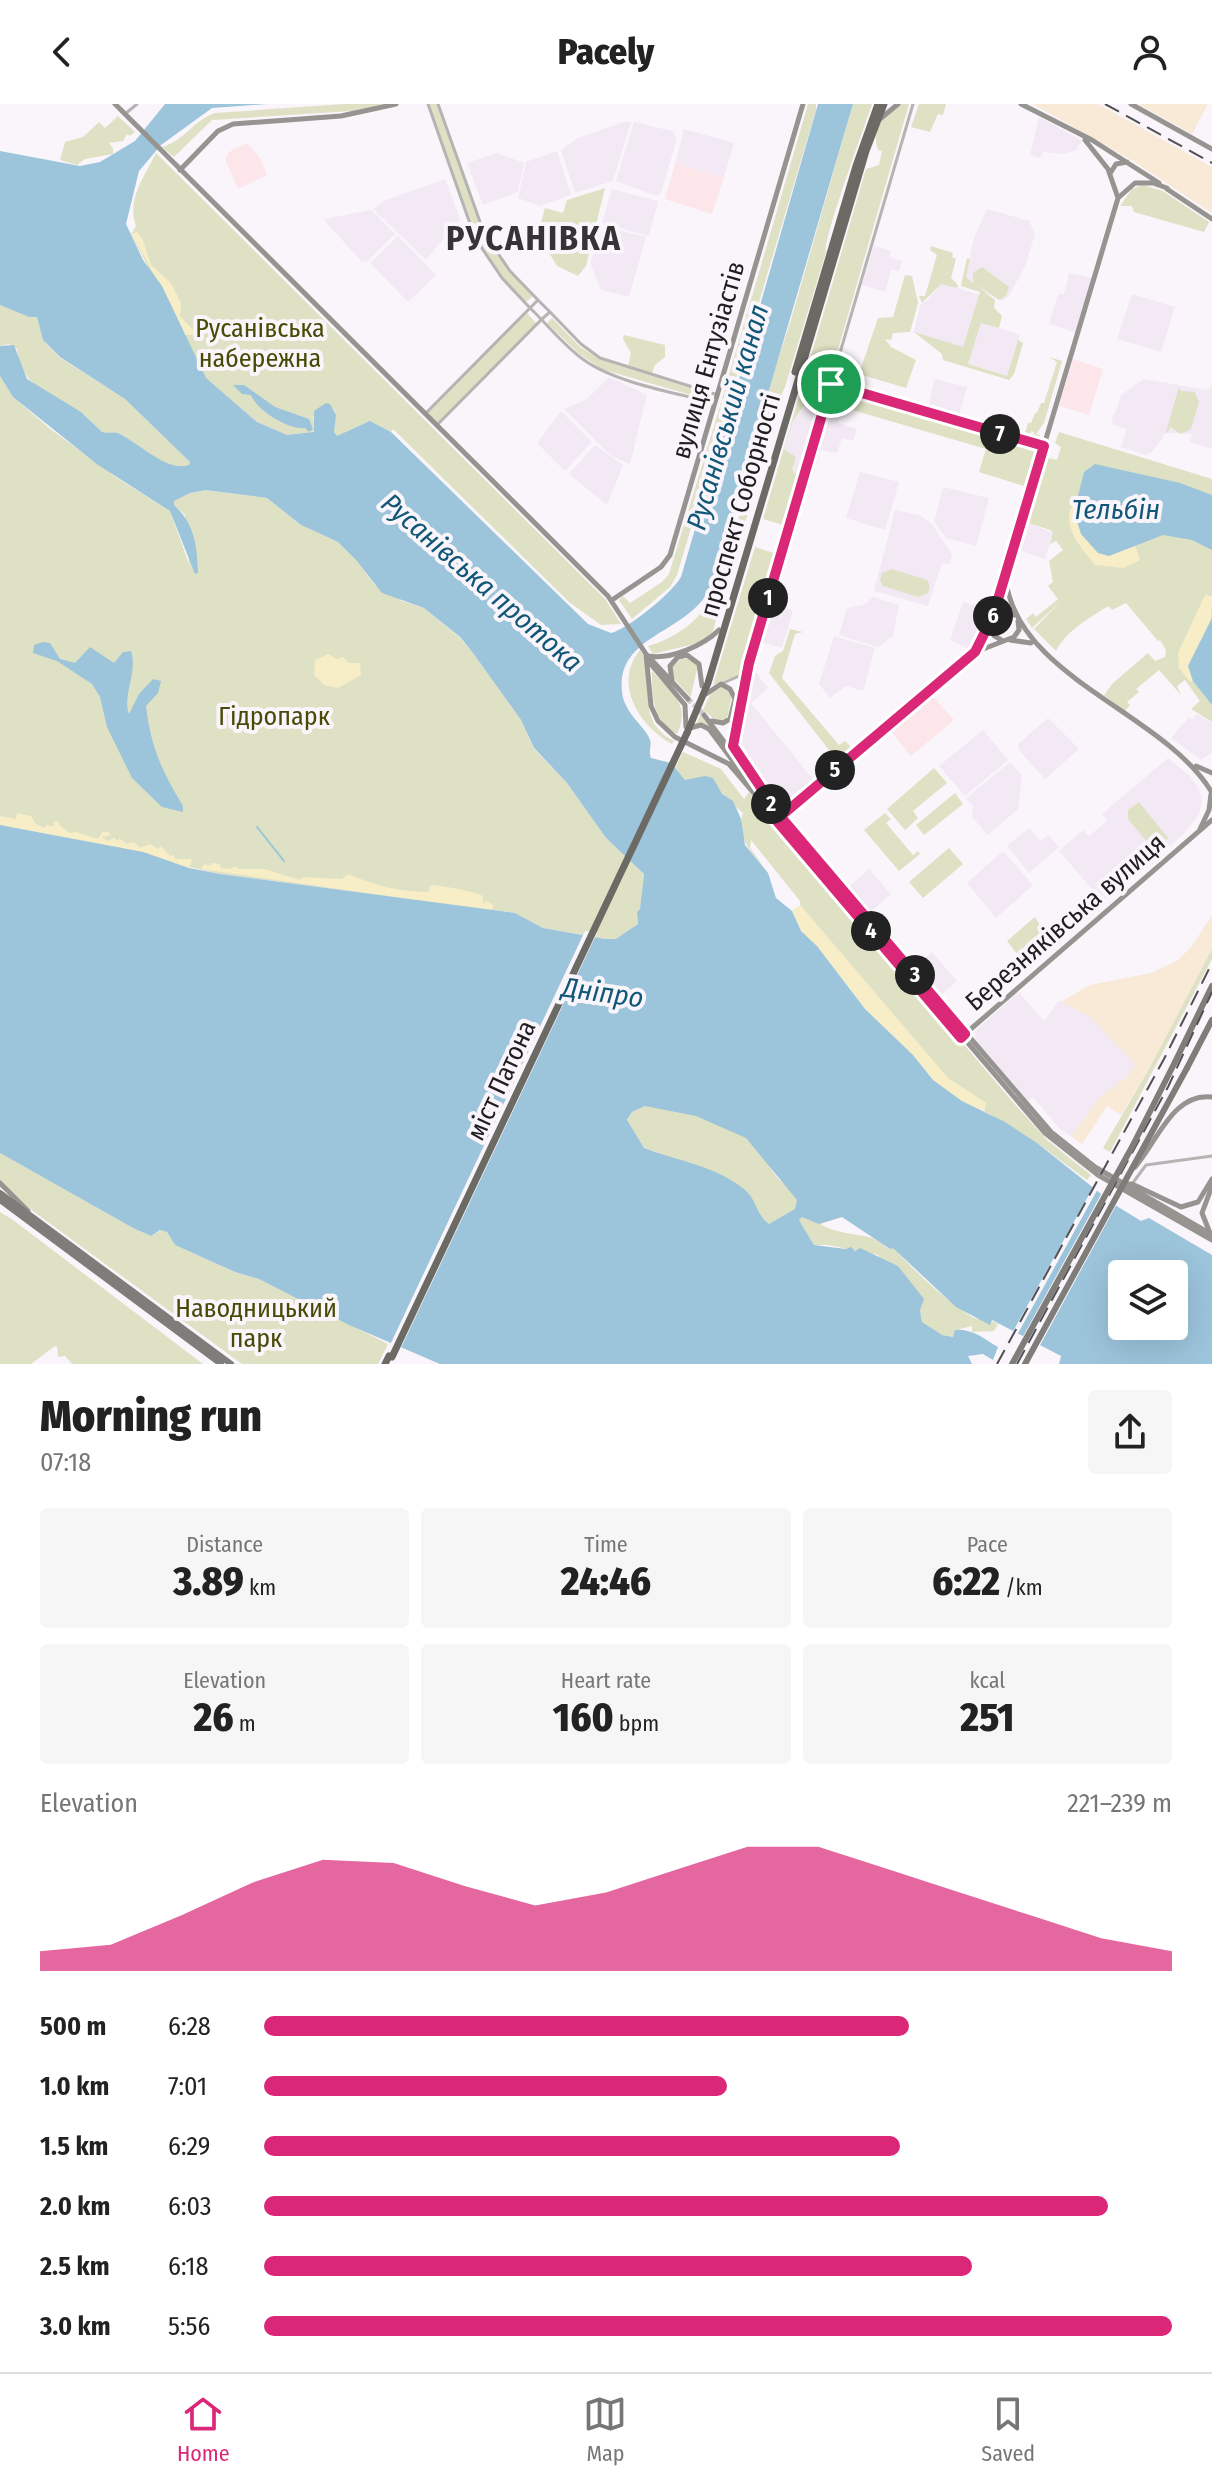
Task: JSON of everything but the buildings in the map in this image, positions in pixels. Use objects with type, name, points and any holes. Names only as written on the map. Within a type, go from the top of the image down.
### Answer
[{"type":"highway","name":"проспект Соборності","points":[[684,732],[702,686],[856,166],[878,104]]},
{"type":"highway","name":"проспект Соборності","points":[[684,732],[702,698],[884,104]]},
{"type":"highway","name":"міст Патона","points":[[389,1360],[684,732]]},
{"type":"main road","points":[[115,104],[123,116],[612,600],[647,656],[685,705],[684,732],[689,743],[726,761],[778,818]]},
{"type":"main road","points":[[180,170],[218,131],[233,124],[341,116],[396,104]]},
{"type":"main road","name":"вулиця Ентузіастів","points":[[612,600],[661,567],[670,555],[803,104]]},
{"type":"main road","points":[[876,126],[883,115],[898,104]]},
{"type":"main road","points":[[1021,104],[1130,164],[1212,219]]},
{"type":"main road","points":[[1131,104],[1212,149]]},
{"type":"main road","points":[[1082,136],[1112,178],[1118,198]]},
{"type":"main road","points":[[1112,178],[1116,164],[1130,164]]},
{"type":"main road","points":[[1130,164],[1137,173],[1135,183]]},
{"type":"main road","points":[[1112,178],[1125,188]]},
{"type":"main road","points":[[975,652],[993,616],[1118,198],[1125,188],[1135,183],[1153,183],[1167,188]]},
{"type":"main road","points":[[778,818],[975,652],[1017,634],[1017,619],[1005,576]]},
{"type":"main road","points":[[993,616],[1006,612],[1017,619],[1035,645],[1191,764],[1212,773]]},
{"type":"main road","points":[[990,625],[993,635],[1035,645]]},
{"type":"main road","points":[[647,656],[657,657],[701,645],[719,630]]},
{"type":"main road","points":[[680,691],[669,672],[673,660],[683,655],[694,657],[699,664],[702,686]]},
{"type":"main road","points":[[647,656],[688,699]]},
{"type":"main road","points":[[647,656],[654,715],[684,732]]},
{"type":"main road","points":[[702,698],[712,687],[721,684],[733,693],[735,704],[727,722],[718,724],[706,717],[735,752],[778,818],[1063,1150],[1098,1175],[1212,1238]]},
{"type":"main road","points":[[684,732],[701,725],[709,729],[767,809]]},
{"type":"main road","points":[[1191,764],[1212,791]]},
{"type":"main road","name":"Березняківська вулиця","points":[[1195,836],[1208,813],[1212,791]]},
{"type":"main road","name":"Березняківська вулиця","points":[[963,1036],[1212,820]]},
{"type":"main road","points":[[1012,1364],[1132,1147],[1212,986]]},
{"type":"main road","points":[[1025,1364],[1212,1020]]},
{"type":"main road","points":[[963,1036],[1051,1132],[1081,1158],[1212,1238]]},
{"type":"main road","points":[[1129,1174],[1177,1108],[1191,1098],[1212,1097]]},
{"type":"main road","points":[[1124,1184],[1132,1184],[1174,1206],[1187,1207],[1202,1197],[1212,1179]]},
{"type":"main road","points":[[0,1183],[31,1215]]},
{"type":"main road","points":[[1212,1186],[1202,1213],[1212,1238]]},
{"type":"main road","points":[[0,1193],[233,1364]]},
{"type":"main road","points":[[0,1200],[221,1364]]},
{"type":"main road","points":[[188,1340],[213,1364]]},
{"type":"street","points":[[123,116],[137,104]]},
{"type":"street","points":[[428,104],[475,238],[502,278],[530,308],[575,354],[601,370],[716,404]]},
{"type":"street","points":[[438,104],[484,233],[510,271],[581,344],[600,358],[718,395]]},
{"type":"street","points":[[735,752],[732,737],[746,675],[913,104]]},
{"type":"street","points":[[425,414],[538,300]]},
{"type":"street","points":[[437,425],[550,312]]},
{"type":"street","points":[[831,384],[1044,446]]},
{"type":"street","points":[[721,684],[746,675]]},
{"type":"street","points":[[735,704],[746,675]]},
{"type":"street","points":[[1132,1184],[1144,1166],[1150,1163],[1212,1156]]},
{"type":"shaded area","points":[[1033,104],[1098,104],[1212,167],[1212,213],[1133,161]]},
{"type":"shaded area","points":[[1138,104],[1208,104],[1192,134]]},
{"type":"shaded area","points":[[1039,117],[1082,141],[1076,150],[1062,154],[1043,152],[1040,158],[1030,155]]},
{"type":"shaded area","points":[[631,122],[613,181],[575,193],[561,150],[578,138]]},
{"type":"shaded area","points":[[634,122],[672,131],[677,139],[661,193],[656,196],[616,181]]},
{"type":"shaded area","points":[[684,129],[734,143],[724,177],[675,164]]},
{"type":"shaded area","points":[[247,143],[260,158],[267,175],[238,189],[225,159],[229,152]]},
{"type":"shaded area","points":[[557,151],[571,195],[540,206],[518,198],[526,162]]},
{"type":"shaded area","points":[[497,153],[524,163],[518,192],[483,205],[467,163]]},
{"type":"shaded area","points":[[675,164],[724,177],[712,214],[665,199]]},
{"type":"shaded area","points":[[445,179],[460,219],[426,260],[373,209],[384,201]]},
{"type":"shaded area","points":[[612,189],[658,201],[649,236],[602,223]]},
{"type":"shaded area","points":[[987,209],[1029,221],[1035,234],[1025,267],[1008,297],[1002,301],[966,277],[974,238]]},
{"type":"shaded area","points":[[371,210],[395,234],[368,261],[362,262],[323,219]]},
{"type":"shaded area","points":[[603,226],[646,237],[629,297],[601,290],[590,263]]},
{"type":"shaded area","points":[[398,236],[436,275],[408,302],[370,263]]},
{"type":"shaded area","points":[[874,246],[891,251],[889,257],[902,261],[899,271],[891,270],[885,292],[862,285]]},
{"type":"shaded area","points":[[1069,273],[1093,278],[1077,333],[1049,324],[1058,294],[1064,294]]},
{"type":"shaded area","points":[[941,283],[980,295],[963,348],[914,332],[920,305]]},
{"type":"shaded area","points":[[1132,294],[1175,307],[1161,352],[1117,339]]},
{"type":"shaded area","points":[[981,322],[1020,335],[1007,376],[968,364]]},
{"type":"shaded area","points":[[1073,359],[1103,369],[1089,415],[1059,406]]},
{"type":"shaded area","points":[[818,372],[830,377],[801,478],[792,470],[790,455],[784,449],[793,421],[805,404]]},
{"type":"shaded area","points":[[609,377],[647,395],[630,464],[610,455],[564,409],[587,399]]},
{"type":"shaded area","points":[[935,379],[967,387],[958,419],[927,410]]},
{"type":"shaded area","points":[[1144,379],[1208,390],[1212,384],[1212,449],[1190,442],[1192,434],[1166,433],[1152,452],[1146,455],[1121,447],[1127,429],[1113,425],[1112,416],[1121,395]]},
{"type":"shaded area","points":[[561,411],[592,442],[565,471],[537,443]]},
{"type":"shaded area","points":[[824,412],[839,417],[838,423],[857,429],[853,441],[842,438],[837,453],[821,450],[809,488],[802,486]]},
{"type":"shaded area","points":[[595,445],[623,465],[607,505],[569,474]]},
{"type":"shaded area","points":[[860,472],[899,482],[885,530],[846,518]]},
{"type":"shaded area","points":[[943,487],[989,498],[976,546],[946,538],[934,522]]},
{"type":"shaded area","points":[[895,510],[919,515],[932,524],[952,555],[949,564],[942,563],[928,606],[874,591]]},
{"type":"shaded area","points":[[1029,523],[1053,533],[1045,559],[1021,551]]},
{"type":"shaded area","points":[[873,597],[899,605],[893,636],[878,647],[839,635],[847,608],[863,605]]},
{"type":"shaded area","points":[[963,602],[992,611],[979,642],[971,650],[950,640]]},
{"type":"shaded area","points":[[768,603],[793,610],[782,648],[757,641]]},
{"type":"shaded area","points":[[834,636],[875,648],[863,691],[846,686],[830,698],[819,684]]},
{"type":"shaded area","points":[[750,665],[768,688],[751,703],[816,783],[783,808],[775,806],[734,744]]},
{"type":"shaded area","points":[[931,694],[954,720],[911,756],[889,729]]},
{"type":"shaded area","points":[[1197,714],[1212,723],[1212,752],[1201,760],[1171,738],[1189,717],[1192,720]]},
{"type":"shaded area","points":[[1048,718],[1079,749],[1045,779],[1018,749],[1018,744]]},
{"type":"shaded area","points":[[983,730],[1008,760],[965,796],[939,766]]},
{"type":"shaded area","points":[[1168,758],[1190,776],[1199,789],[1202,799],[1199,814],[1184,834],[1103,902],[1059,851],[1083,830],[1089,836],[1107,821],[1102,814]]},
{"type":"shaded area","points":[[1010,762],[1022,776],[1018,809],[988,835],[972,817],[973,806],[966,798]]},
{"type":"shaded area","points":[[1029,828],[1040,841],[1048,835],[1059,847],[1029,873],[1007,846]]},
{"type":"shaded area","points":[[1003,851],[1033,885],[996,918],[967,883]]},
{"type":"shaded area","points":[[869,869],[891,894],[867,915],[846,889]]},
{"type":"shaded area","points":[[1212,915],[1212,949],[1150,1067],[1121,1115],[1107,1106],[1082,1144],[1071,1136],[1100,1097],[1127,1077],[1135,1064],[1089,1016],[1061,1002],[1090,985],[1151,973],[1178,960],[1192,946]]},
{"type":"shaded area","points":[[932,952],[957,981],[938,997],[913,968]]},
{"type":"shaded area","points":[[1019,992],[1044,1021],[1059,1001],[1089,1016],[1135,1064],[1127,1077],[1100,1097],[1071,1136],[1060,1129],[1033,1097],[1027,1102],[975,1041],[976,1030]]},
{"type":"green space","points":[[384,104],[352,111],[212,120],[174,157],[162,147],[215,113]]},
{"type":"green space","points":[[428,104],[438,104],[479,221],[498,256],[533,296],[525,303],[502,278],[475,238]]},
{"type":"green space","points":[[808,104],[816,104],[816,110],[735,383],[733,402],[722,399]]},
{"type":"green space","points":[[853,104],[872,104],[837,205],[785,387],[768,424],[774,426],[712,634],[699,643],[653,654],[648,646],[661,642],[693,622],[709,603],[720,580],[763,436],[766,413],[761,411],[790,323]]},
{"type":"green space","points":[[901,104],[909,104],[830,377],[818,372],[805,404],[793,421],[784,449],[796,457],[792,470],[801,478],[786,526],[763,519],[866,169],[879,165],[882,151],[878,150],[876,143],[878,129],[884,118]]},
{"type":"green space","points":[[919,104],[946,104],[943,115],[938,114],[930,132],[911,127]]},
{"type":"green space","points":[[118,116],[135,132],[130,136],[127,134],[123,141],[109,143],[113,154],[85,159],[77,165],[60,160],[65,142],[83,137],[99,122],[105,128]]},
{"type":"green space","name":"Русанівська набережна","points":[[156,153],[606,600],[621,624],[601,625],[569,602],[393,429],[391,432],[372,422],[337,437],[334,432],[335,410],[313,417],[316,429],[311,434],[287,435],[257,422],[206,379],[131,234],[136,226],[135,198]]},
{"type":"green space","points":[[1143,185],[1163,191],[1209,222],[1204,232],[1134,212],[1132,206],[1120,206],[1132,189]]},
{"type":"green space","points":[[605,188],[586,266],[578,276],[557,266],[542,241],[536,240],[545,208],[563,213],[567,200]]},
{"type":"green space","points":[[931,246],[953,253],[952,257],[956,259],[951,278],[958,285],[957,288],[941,284],[922,303],[919,296],[925,296],[937,255],[930,250]]},
{"type":"green space","points":[[967,258],[970,259],[966,277],[973,283],[973,273],[982,267],[1009,287],[1006,296],[999,300],[975,284],[995,300],[994,308],[1002,316],[999,328],[981,323],[968,364],[1007,376],[1018,340],[1023,343],[1014,374],[1009,380],[943,360],[942,354],[914,332],[963,347],[980,292],[961,286]]},
{"type":"green space","points":[[905,275],[912,276],[918,303],[910,332],[893,333],[891,340],[885,339],[891,347],[916,360],[906,388],[859,374],[878,318],[893,317]]},
{"type":"green space","points":[[0,305],[29,317],[37,317],[43,340],[59,357],[125,399],[190,462],[189,466],[172,465],[120,434],[102,432],[83,414],[40,389],[25,373],[17,349],[9,344],[0,346]]},
{"type":"green space","points":[[526,312],[537,324],[437,425],[425,414]]},
{"type":"green space","points":[[552,318],[580,347],[601,360],[709,394],[708,400],[601,369],[577,352],[547,323]]},
{"type":"green space","points":[[624,335],[665,345],[665,357],[655,365],[652,373],[628,366],[631,353]]},
{"type":"green space","points":[[1049,357],[1062,361],[1044,423],[1036,434],[1040,435],[1039,438],[1034,436],[1034,432],[1031,431],[1030,435],[1025,433],[1028,423],[1044,403],[1057,362]]},
{"type":"green space","name":"Гідропарк","points":[[0,376],[13,397],[49,428],[117,478],[170,511],[189,564],[185,515],[173,501],[206,490],[267,498],[301,525],[338,542],[375,585],[402,601],[424,608],[459,637],[521,720],[534,749],[567,783],[606,838],[644,874],[640,910],[637,912],[638,924],[616,940],[605,939],[543,928],[515,913],[220,874],[83,841],[0,825]]},
{"type":"green space","points":[[1179,387],[1181,391],[1195,392],[1199,402],[1191,429],[1181,434],[1170,427],[1168,433],[1166,432]]},
{"type":"green space","points":[[836,390],[1036,447],[1024,486],[979,472],[986,449],[832,404]]},
{"type":"green space","points":[[721,403],[732,406],[721,428],[677,575],[670,587],[632,619],[619,600],[623,596],[630,603],[669,574]]},
{"type":"green space","points":[[1059,432],[1212,479],[1212,722],[1191,709],[1200,701],[1185,680],[1177,686],[1181,695],[1159,670],[1136,689],[1139,692],[1127,702],[1130,705],[1125,711],[1104,695],[1113,683],[1148,653],[1155,661],[1165,657],[1166,650],[1160,640],[1126,603],[1112,610],[1108,606],[1086,620],[1066,637],[1056,651],[1034,629],[1060,602],[1032,628],[1026,619],[1033,613],[1036,617],[1058,599],[1048,586],[1053,582],[1049,561],[1063,550],[1056,541],[1050,544],[1053,533],[1050,530],[1026,522],[1045,457],[1057,460],[1061,447],[1055,443]]},
{"type":"green space","points":[[755,547],[777,554],[740,675],[713,685]]},
{"type":"green space","points":[[892,569],[927,580],[930,586],[928,593],[918,597],[883,586],[880,580],[882,573]]},
{"type":"green space","points":[[790,629],[803,632],[795,634],[782,678],[839,745],[845,741],[851,747],[836,759],[769,673],[775,656],[783,651]]},
{"type":"green space","points":[[640,650],[648,674],[649,710],[661,731],[674,741],[672,744],[640,716],[629,690],[632,663]]},
{"type":"green space","points":[[690,658],[698,665],[689,704],[685,701],[690,696],[674,679],[672,667],[681,659]]},
{"type":"green space","points":[[652,671],[681,707],[677,734],[658,715],[653,699]]},
{"type":"green space","points":[[725,687],[732,695],[727,719],[717,722],[706,712],[702,716],[712,728],[696,724],[712,691]]},
{"type":"green space","points":[[683,752],[721,769],[744,799],[749,792],[1012,1101],[1047,1140],[1091,1175],[1087,1180],[1037,1143],[984,1111],[986,1103],[948,1079],[800,905],[800,901],[751,840],[750,848],[764,867],[754,856],[746,843],[741,828],[743,813],[735,806],[693,796],[675,768]]},
{"type":"green space","points":[[934,768],[947,783],[913,811],[918,818],[905,830],[887,809]]},
{"type":"green space","points":[[955,793],[963,804],[924,835],[916,825]]},
{"type":"green space","points":[[1139,802],[1168,838],[1166,840],[1161,835],[1155,842],[1147,842],[1128,819],[1128,810]]},
{"type":"green space","points":[[885,813],[891,819],[886,823],[913,855],[918,851],[920,854],[899,871],[864,830]]},
{"type":"green space","points":[[949,848],[963,864],[923,898],[909,882]]},
{"type":"green space","points":[[1035,917],[1041,927],[1039,934],[1017,954],[1007,941]]},
{"type":"green space","points":[[1212,949],[1212,959],[1110,1152],[1103,1148]]},
{"type":"green space","points":[[645,1106],[672,1109],[719,1123],[755,1145],[777,1178],[796,1190],[801,1204],[782,1234],[656,1152],[643,1148],[627,1121],[632,1112]]},
{"type":"green space","name":"Наводницький парк","points":[[0,1153],[133,1228],[151,1236],[161,1230],[167,1232],[175,1245],[235,1272],[259,1279],[388,1344],[378,1364],[242,1364],[0,1187]]},
{"type":"green space","points":[[0,1212],[203,1364],[72,1364],[65,1356],[58,1357],[55,1346],[31,1364],[0,1364]]},
{"type":"green space","points":[[802,1216],[842,1217],[820,1224],[839,1232],[874,1239],[889,1249],[893,1247],[959,1308],[972,1317],[998,1324],[994,1331],[972,1332],[972,1326],[956,1330],[954,1337],[941,1335],[922,1322],[920,1310],[878,1255],[814,1245],[799,1220]]},
{"type":"sand","points":[[137,232],[151,265],[171,283],[181,303],[180,316],[196,333],[194,335],[184,335],[131,234]]},
{"type":"sand","points":[[1079,496],[1074,512],[1114,554],[1135,545],[1140,560],[1123,568],[1095,565],[1076,541],[1069,523],[1072,505]]},
{"type":"sand","points":[[1205,595],[1212,596],[1211,616],[1192,659],[1193,681],[1190,682],[1179,668],[1178,653]]},
{"type":"sand","points":[[328,654],[337,659],[343,657],[349,663],[360,663],[361,675],[338,688],[324,685],[314,675],[315,660]]},
{"type":"sand","points":[[17,813],[31,816],[36,824],[44,828],[54,826],[54,821],[59,822],[70,833],[98,839],[102,832],[108,832],[111,835],[102,837],[107,841],[114,838],[118,841],[119,838],[127,844],[134,842],[140,848],[150,844],[158,849],[161,846],[175,859],[192,859],[189,868],[143,852],[0,825],[0,816],[16,819]]},
{"type":"sand","points":[[211,863],[220,864],[221,868],[264,869],[300,880],[303,877],[342,879],[348,874],[378,885],[406,890],[428,892],[431,885],[442,886],[479,894],[483,896],[483,904],[487,901],[493,905],[492,911],[201,869],[204,864],[211,866]]},
{"type":"sand","points":[[800,905],[948,1078],[986,1103],[984,1111],[962,1101],[933,1080],[913,1055],[865,1009],[817,946],[801,931],[792,911]]},
{"type":"water","points":[[165,104],[267,104],[212,108],[161,145],[139,171],[126,224],[143,260],[162,286],[206,378],[257,422],[287,435],[314,432],[314,411],[326,403],[330,404],[336,415],[334,432],[337,436],[370,421],[391,432],[588,624],[611,633],[649,610],[681,577],[726,423],[738,396],[738,382],[818,104],[853,104],[712,584],[702,601],[688,614],[642,645],[631,657],[623,672],[624,700],[648,735],[651,758],[671,763],[685,780],[705,776],[713,778],[722,794],[733,801],[741,819],[745,845],[768,873],[776,898],[792,911],[801,931],[817,946],[865,1009],[913,1055],[933,1080],[962,1101],[1005,1122],[1037,1143],[1115,1205],[1141,1221],[1149,1218],[1212,1255],[1212,1364],[1059,1364],[1061,1356],[992,1320],[990,1325],[956,1307],[893,1248],[890,1249],[842,1217],[819,1224],[802,1217],[799,1220],[814,1245],[851,1247],[855,1251],[860,1248],[898,1266],[924,1299],[920,1310],[922,1322],[942,1335],[953,1337],[955,1330],[961,1330],[978,1335],[998,1347],[993,1360],[983,1354],[968,1356],[972,1364],[440,1364],[349,1325],[259,1279],[235,1272],[175,1245],[167,1232],[160,1230],[151,1236],[133,1228],[0,1153],[0,825],[143,852],[189,868],[220,874],[515,913],[543,928],[605,939],[616,939],[638,924],[637,912],[640,909],[644,874],[606,838],[567,783],[534,748],[521,720],[460,637],[424,608],[382,593],[338,542],[301,525],[267,498],[206,490],[190,493],[174,501],[174,505],[194,536],[198,573],[195,574],[170,511],[98,465],[13,397],[0,376],[0,346],[14,345],[27,379],[81,412],[102,432],[120,434],[172,465],[189,465],[190,462],[125,399],[60,357],[43,340],[37,317],[29,317],[0,305],[0,151],[80,166],[100,162],[135,141]],"holes":[[[645,1106],[696,1116],[746,1138],[797,1200],[795,1209],[769,1224],[748,1193],[732,1181],[708,1169],[644,1148],[627,1120],[632,1112]]]},
{"type":"water","points":[[233,385],[244,385],[275,407],[309,419],[313,429],[309,432],[274,418],[251,395],[242,394]]},
{"type":"water","name":"Тельбін","points":[[1095,464],[1180,483],[1212,495],[1212,550],[1192,540],[1163,535],[1109,556],[1098,553],[1081,534],[1074,512],[1084,472]]},
{"type":"water","points":[[1212,618],[1212,705],[1193,681],[1188,666]]},
{"type":"water","points":[[50,643],[60,659],[75,663],[90,647],[114,663],[123,652],[131,651],[133,667],[127,700],[129,714],[139,694],[153,679],[161,681],[158,693],[146,706],[148,721],[158,759],[183,806],[183,812],[162,807],[132,778],[107,727],[100,697],[92,684],[57,661],[33,653],[34,645]]},
{"type":"pier","points":[[585,931],[597,933],[400,1350],[390,1345]]},
{"type":"pier","points":[[1096,1182],[1100,1185],[1016,1337],[1011,1335]]},
{"type":"pier","points":[[1104,1189],[1118,1202],[1038,1349],[1021,1340]]},
{"type":"waterway","points":[[257,827],[284,861]]},
{"type":"tunnel","points":[[688,699],[704,715]]},
{"type":"railway","points":[[1105,104],[1212,163]]},
{"type":"railway","points":[[997,1364],[1164,1059],[1212,963]]},
{"type":"railway","points":[[1017,1364],[1168,1087],[1212,992]]},
{"type":"district","name":"РУСАНІВКА","points":[[534,238]]},
{"type":"route","points":[[831,384],[745,677],[732,737],[733,746],[780,816],[965,1034],[961,1038],[776,820],[780,816],[975,652],[993,616],[1044,446],[831,384]]},
{"type":"water label","name":"Русанівський канал","points":[[727,417]]},
{"type":"water label","name":"Русанівська протока","points":[[482,582]]},
{"type":"water label","name":"Дніпро","points":[[603,992]]}]
